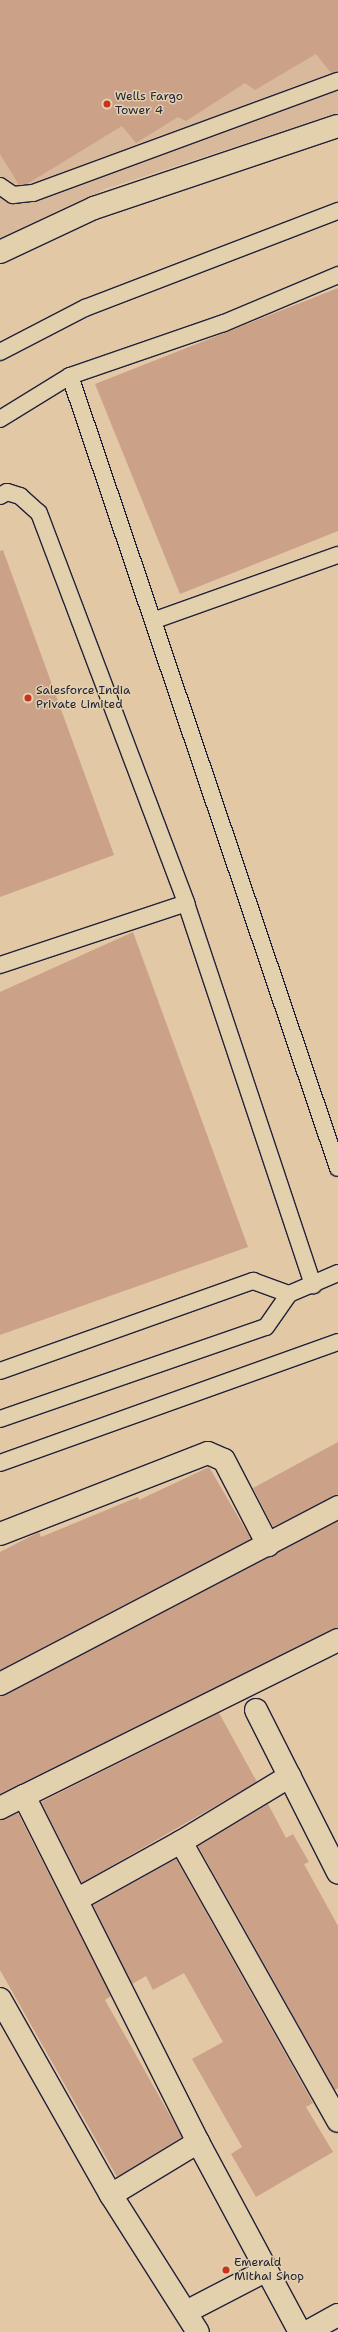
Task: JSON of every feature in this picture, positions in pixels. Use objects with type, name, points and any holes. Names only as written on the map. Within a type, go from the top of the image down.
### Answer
[{"type":"street","points":[[0,252],[94,208],[338,126]]},
{"type":"street","points":[[0,1534],[208,1453],[224,1460],[268,1545]]},
{"type":"street","points":[[0,1684],[338,1507]]},
{"type":"street","points":[[0,1808],[338,1640]]},
{"type":"street","points":[[256,1710],[338,1872]]},
{"type":"street","points":[[78,1899],[181,1842],[290,1776]]},
{"type":"street","points":[[24,1796],[78,1899],[198,2142],[265,2271],[300,2332]]},
{"type":"street","points":[[181,1842],[338,2121]]},
{"type":"street","points":[[0,1999],[111,2195],[198,2332]]},
{"type":"street","points":[[111,2195],[198,2142]]},
{"type":"street","points":[[186,2312],[265,2271]]},
{"type":"street","points":[[307,2332],[338,2315]]},
{"type":"lane","points":[[0,186],[13,196],[33,193],[338,81]]},
{"type":"lane","points":[[0,352],[85,308],[338,211]]},
{"type":"lane","points":[[0,419],[70,376],[224,323],[338,275]]},
{"type":"lane","points":[[70,376],[155,620],[338,1168]]},
{"type":"lane","points":[[0,496],[7,492],[20,496],[39,513],[186,903],[313,1285]]},
{"type":"lane","points":[[155,620],[338,555]]},
{"type":"lane","points":[[0,965],[186,903]]},
{"type":"lane","points":[[0,1419],[266,1327],[288,1294],[313,1285],[338,1273]]},
{"type":"lane","points":[[0,1371],[253,1281],[288,1294]]},
{"type":"lane","points":[[0,1463],[338,1342]]},
{"type":"shaded area","name":"Wells Fargo Tower 4","points":[[0,0],[338,0],[338,113],[105,189],[0,240]]},
{"type":"building","name":"Wells Fargo Tower 4","points":[[0,0],[338,0],[338,72],[331,73],[316,54],[255,90],[245,83],[186,121],[178,117],[136,143],[122,126],[27,184],[19,185],[0,154]]},
{"type":"building","points":[[338,288],[338,531],[180,594],[95,384]]},
{"type":"building","name":"Salesforce India Private Limited","points":[[3,550],[114,855],[0,897],[0,551]]},
{"type":"building","points":[[133,932],[248,1247],[0,1335],[0,992]]},
{"type":"building","points":[[338,1442],[338,1495],[273,1527],[253,1488]]},
{"type":"building","points":[[209,1467],[251,1539],[0,1670],[0,1552],[39,1532],[41,1537],[138,1497],[139,1500]]},
{"type":"building","points":[[338,1521],[338,1628],[0,1794],[0,1696]]},
{"type":"building","points":[[219,1713],[257,1782],[82,1883],[41,1802]]},
{"type":"building","points":[[268,1804],[286,1838],[293,1834],[309,1862],[304,1864],[338,1926],[338,2088],[335,2090],[198,1846]]},
{"type":"building","points":[[18,1813],[111,1996],[105,2000],[182,2137],[117,2177],[0,1970],[0,1820]]},
{"type":"building","points":[[176,1859],[313,2103],[306,2107],[333,2152],[256,2197],[231,2154],[242,2147],[192,2059],[223,2042],[184,1973],[153,1990],[146,1976],[132,1984],[93,1905]]},
{"type":"place","name":"Wells Fargo Tower 4","points":[[107,104]]},
{"type":"place","name":"Salesforce India Private Limited","points":[[28,698]]},
{"type":"place","name":"Emerald Mithai Shop","points":[[226,2270]]}]
